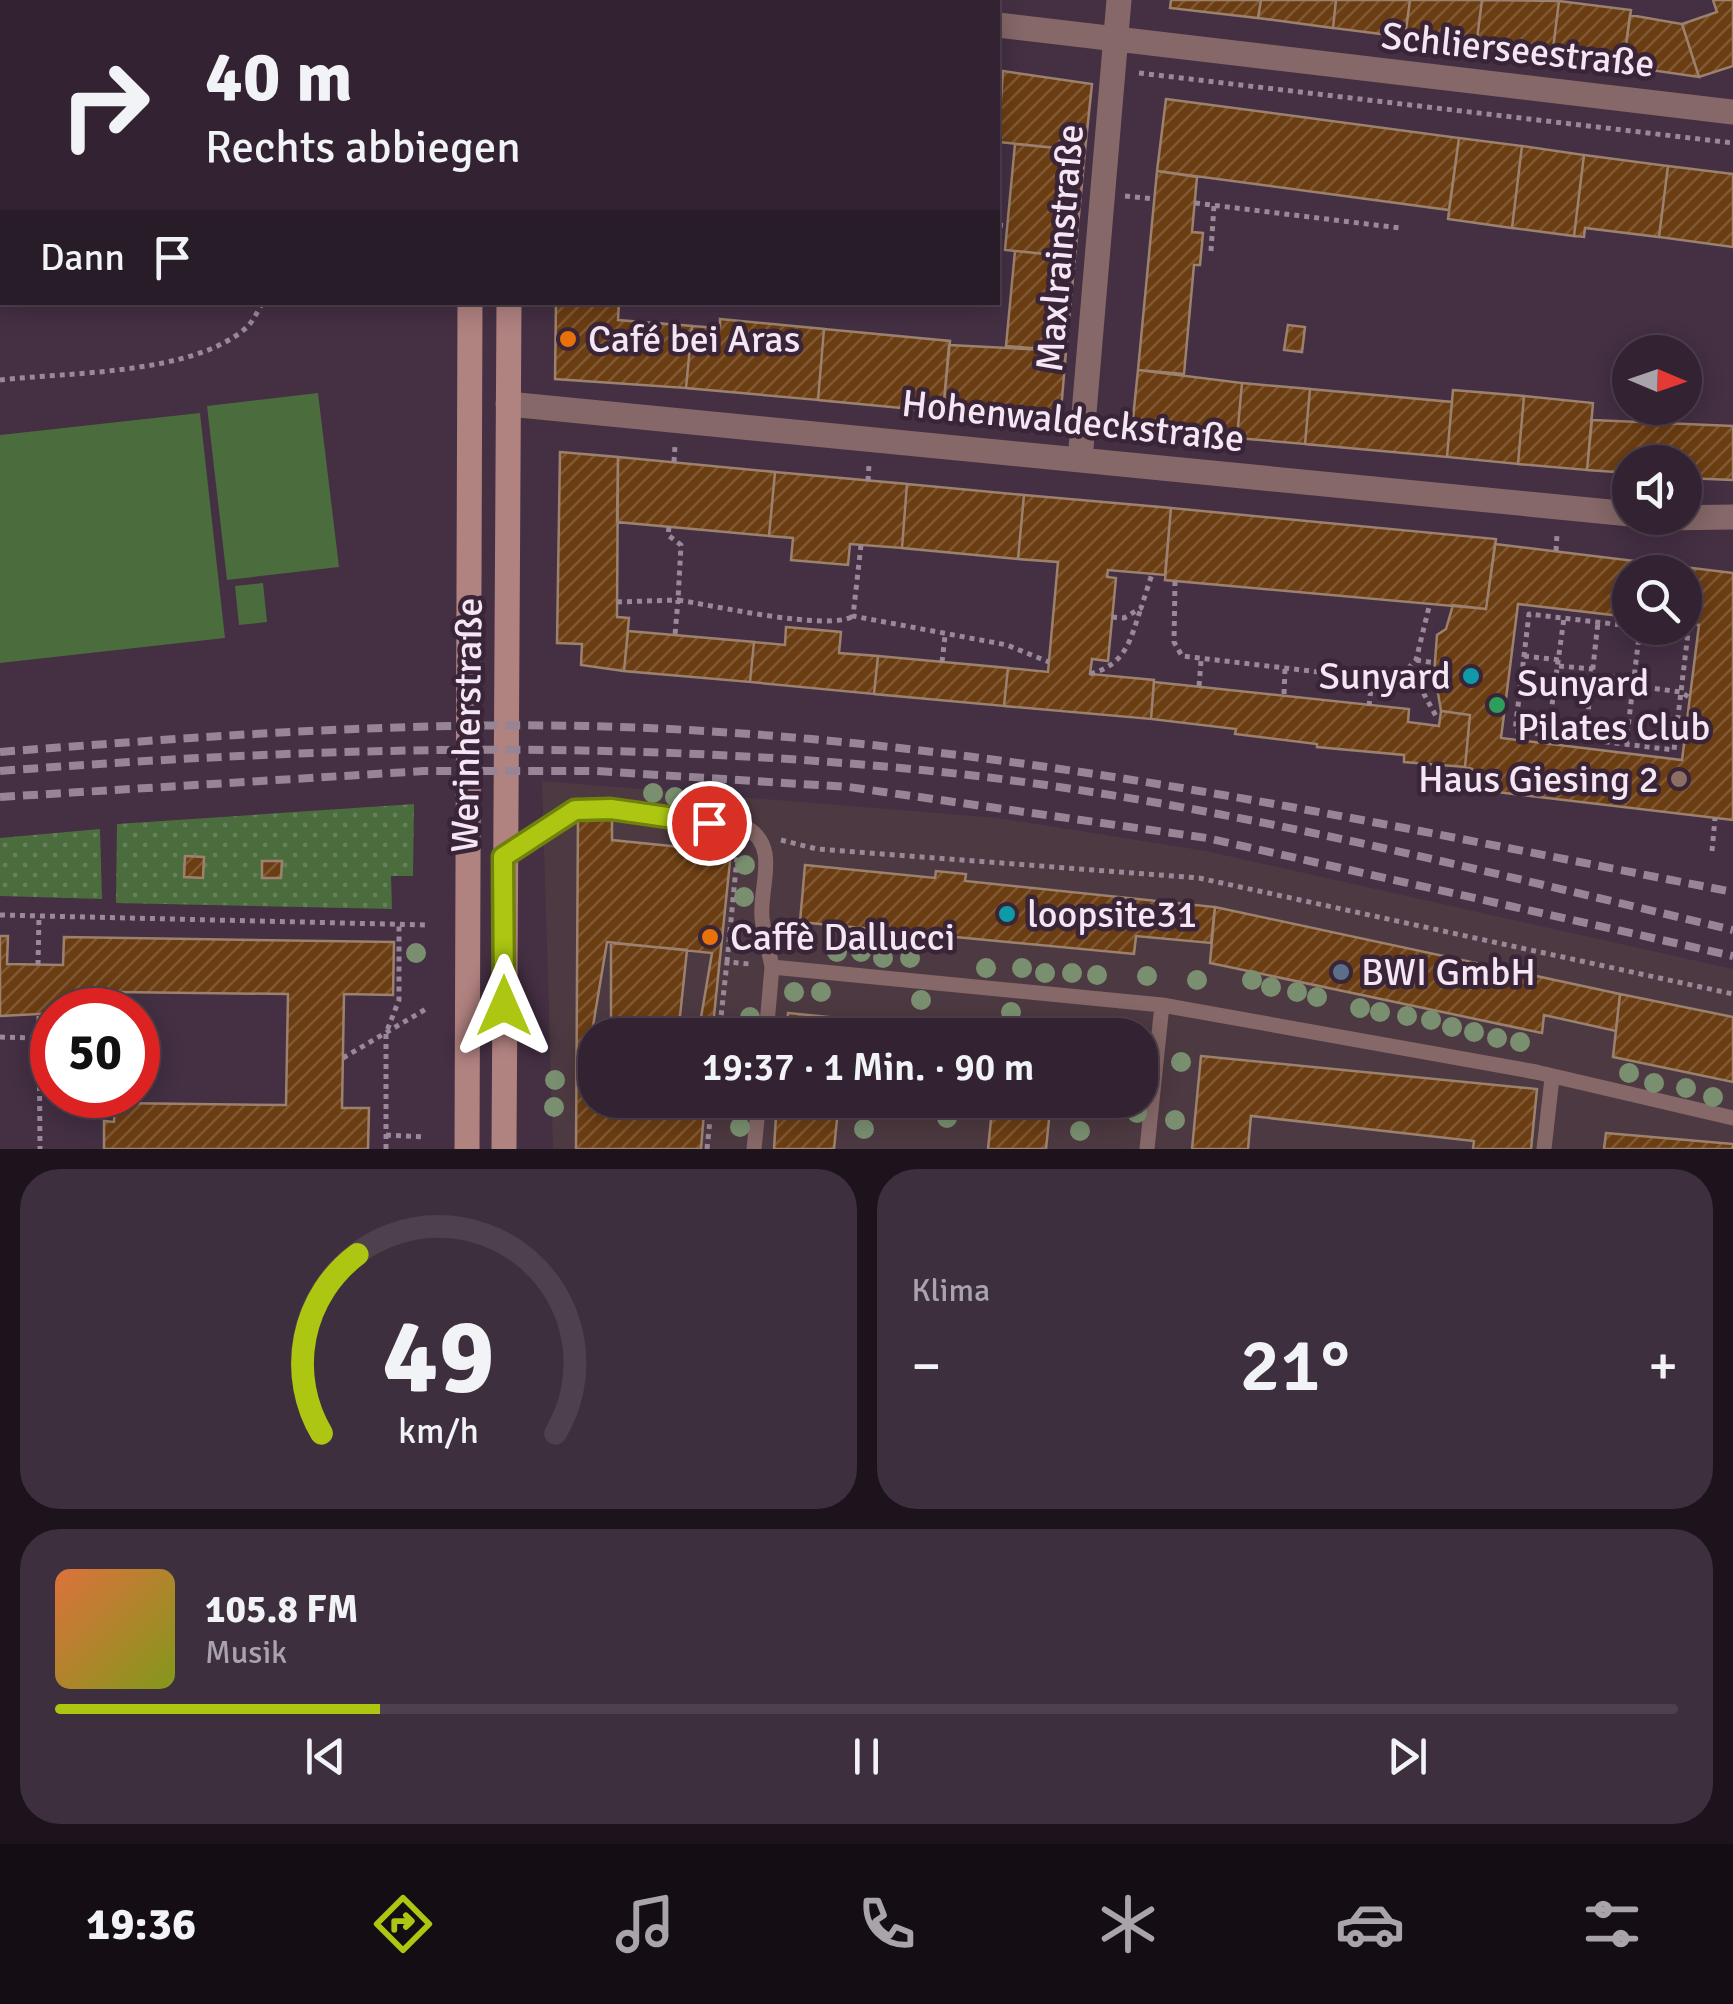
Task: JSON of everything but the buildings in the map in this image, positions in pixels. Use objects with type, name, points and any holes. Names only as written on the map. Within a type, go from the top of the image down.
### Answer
[{"type":"main road","name":"Werinherstraße","points":[[467,1149],[470,305]]},
{"type":"main road","name":"Werinherstraße","points":[[504,1149],[509,305]]},
{"type":"street","name":"Maxlrainstraße","points":[[1080,460],[1119,0]]},
{"type":"street","name":"Schlierseestraße","points":[[1000,25],[1115,42],[1733,112]]},
{"type":"street","name":"Hohenwaldeckstraße","points":[[508,404],[1612,512]]},
{"type":"street","points":[[1702,517],[1733,517]]},
{"type":"lane","points":[[503,857],[575,810],[611,809],[747,828],[759,835],[766,853],[762,917],[772,967],[768,1018]]},
{"type":"lane","points":[[772,967],[1162,1005],[1536,1072],[1733,1118]]},
{"type":"lane","points":[[1148,1149],[1162,1005]]},
{"type":"lane","points":[[1544,1149],[1552,1078]]},
{"type":"lane","points":[[754,1149],[757,1118]]},
{"type":"path","points":[[1113,70],[1733,143]]},
{"type":"path","points":[[1195,204],[1400,228]]},
{"type":"path","points":[[1210,251],[1214,206]]},
{"type":"path","points":[[1000,225],[1008,226]]},
{"type":"path","points":[[0,380],[161,362],[203,352],[247,327],[262,305]]},
{"type":"path","points":[[669,527],[668,535],[681,545],[676,635]]},
{"type":"path","points":[[853,616],[861,545]]},
{"type":"path","points":[[1090,674],[1110,668],[1124,656],[1152,574]]},
{"type":"path","points":[[1175,581],[1174,642],[1182,656],[1396,681],[1416,660],[1430,603]]},
{"type":"path","points":[[617,602],[678,600],[816,626],[842,623],[853,616],[946,636],[1007,644],[1049,662]]},
{"type":"path","points":[[1514,740],[1530,605]]},
{"type":"path","points":[[1112,617],[1124,618],[1141,608]]},
{"type":"path","points":[[1548,616],[1549,608]]},
{"type":"path","points":[[1529,614],[1612,624]]},
{"type":"path","points":[[1548,735],[1564,618]]},
{"type":"path","points":[[1585,739],[1598,622]]},
{"type":"path","points":[[942,662],[946,636]]},
{"type":"path","points":[[1626,744],[1639,645]]},
{"type":"path","points":[[1515,731],[1674,750],[1687,645]]},
{"type":"path","points":[[1524,656],[1681,692],[1690,698]]},
{"type":"path","points":[[1199,686],[1202,660]]},
{"type":"path","points":[[1416,660],[1435,663]]},
{"type":"path","points":[[1409,667],[1436,716]]},
{"type":"path","points":[[1284,694],[1285,669]]},
{"type":"path","points":[[1369,706],[1372,678]]},
{"type":"path","points":[[1712,851],[1715,818]]},
{"type":"path","points":[[759,835],[817,849],[1199,878],[1733,994]]},
{"type":"path","points":[[721,1018],[739,842]]},
{"type":"path","points":[[0,914],[429,925]]},
{"type":"path","points":[[38,916],[38,965]]},
{"type":"path","points":[[386,1149],[386,1033],[399,1000],[400,924]]},
{"type":"path","points":[[727,962],[772,967]]},
{"type":"path","points":[[343,1058],[426,1010]]},
{"type":"path","points":[[0,1037],[30,1038]]},
{"type":"path","points":[[39,1118],[40,1149]]},
{"type":"path","points":[[707,1149],[710,1118]]},
{"type":"path","points":[[386,1136],[424,1137]]},
{"type":"shaded area","points":[[542,781],[998,818],[1206,851],[1733,969],[1733,1149],[553,1149]]},
{"type":"green space","points":[[318,393],[339,567],[227,580],[207,406]]},
{"type":"green space","points":[[200,413],[225,638],[0,663],[0,435]]},
{"type":"green space","points":[[263,583],[267,622],[239,625],[235,586]]},
{"type":"green space","points":[[414,804],[413,876],[391,876],[392,909],[116,903],[117,824]]},
{"type":"green space","points":[[100,829],[102,899],[0,896],[0,838]]},
{"type":"railway","points":[[0,752],[440,726],[587,726],[732,733],[876,745],[1163,785],[1733,892]]},
{"type":"railway","points":[[0,771],[233,756],[461,750],[689,754],[922,770],[1126,798],[1330,836],[1733,930]]},
{"type":"railway","points":[[0,797],[424,771],[596,771],[849,787],[1207,838],[1733,956]]},
{"type":"place","name":"Café bei Aras","points":[[568,339]]},
{"type":"place","name":"Sunyard","points":[[1471,676]]},
{"type":"place","name":"Sunyard Pilates Club","points":[[1497,705]]},
{"type":"place","name":"Haus Giesing 2","points":[[1679,779]]},
{"type":"place","name":"loopsite31","points":[[1007,914]]},
{"type":"place","name":"Caffè Dallucci","points":[[710,937]]},
{"type":"place","name":"BWI GmbH","points":[[1341,972]]},
{"type":"route","points":[[504,1006],[503,857],[575,810],[611,809],[709,823]]}]
